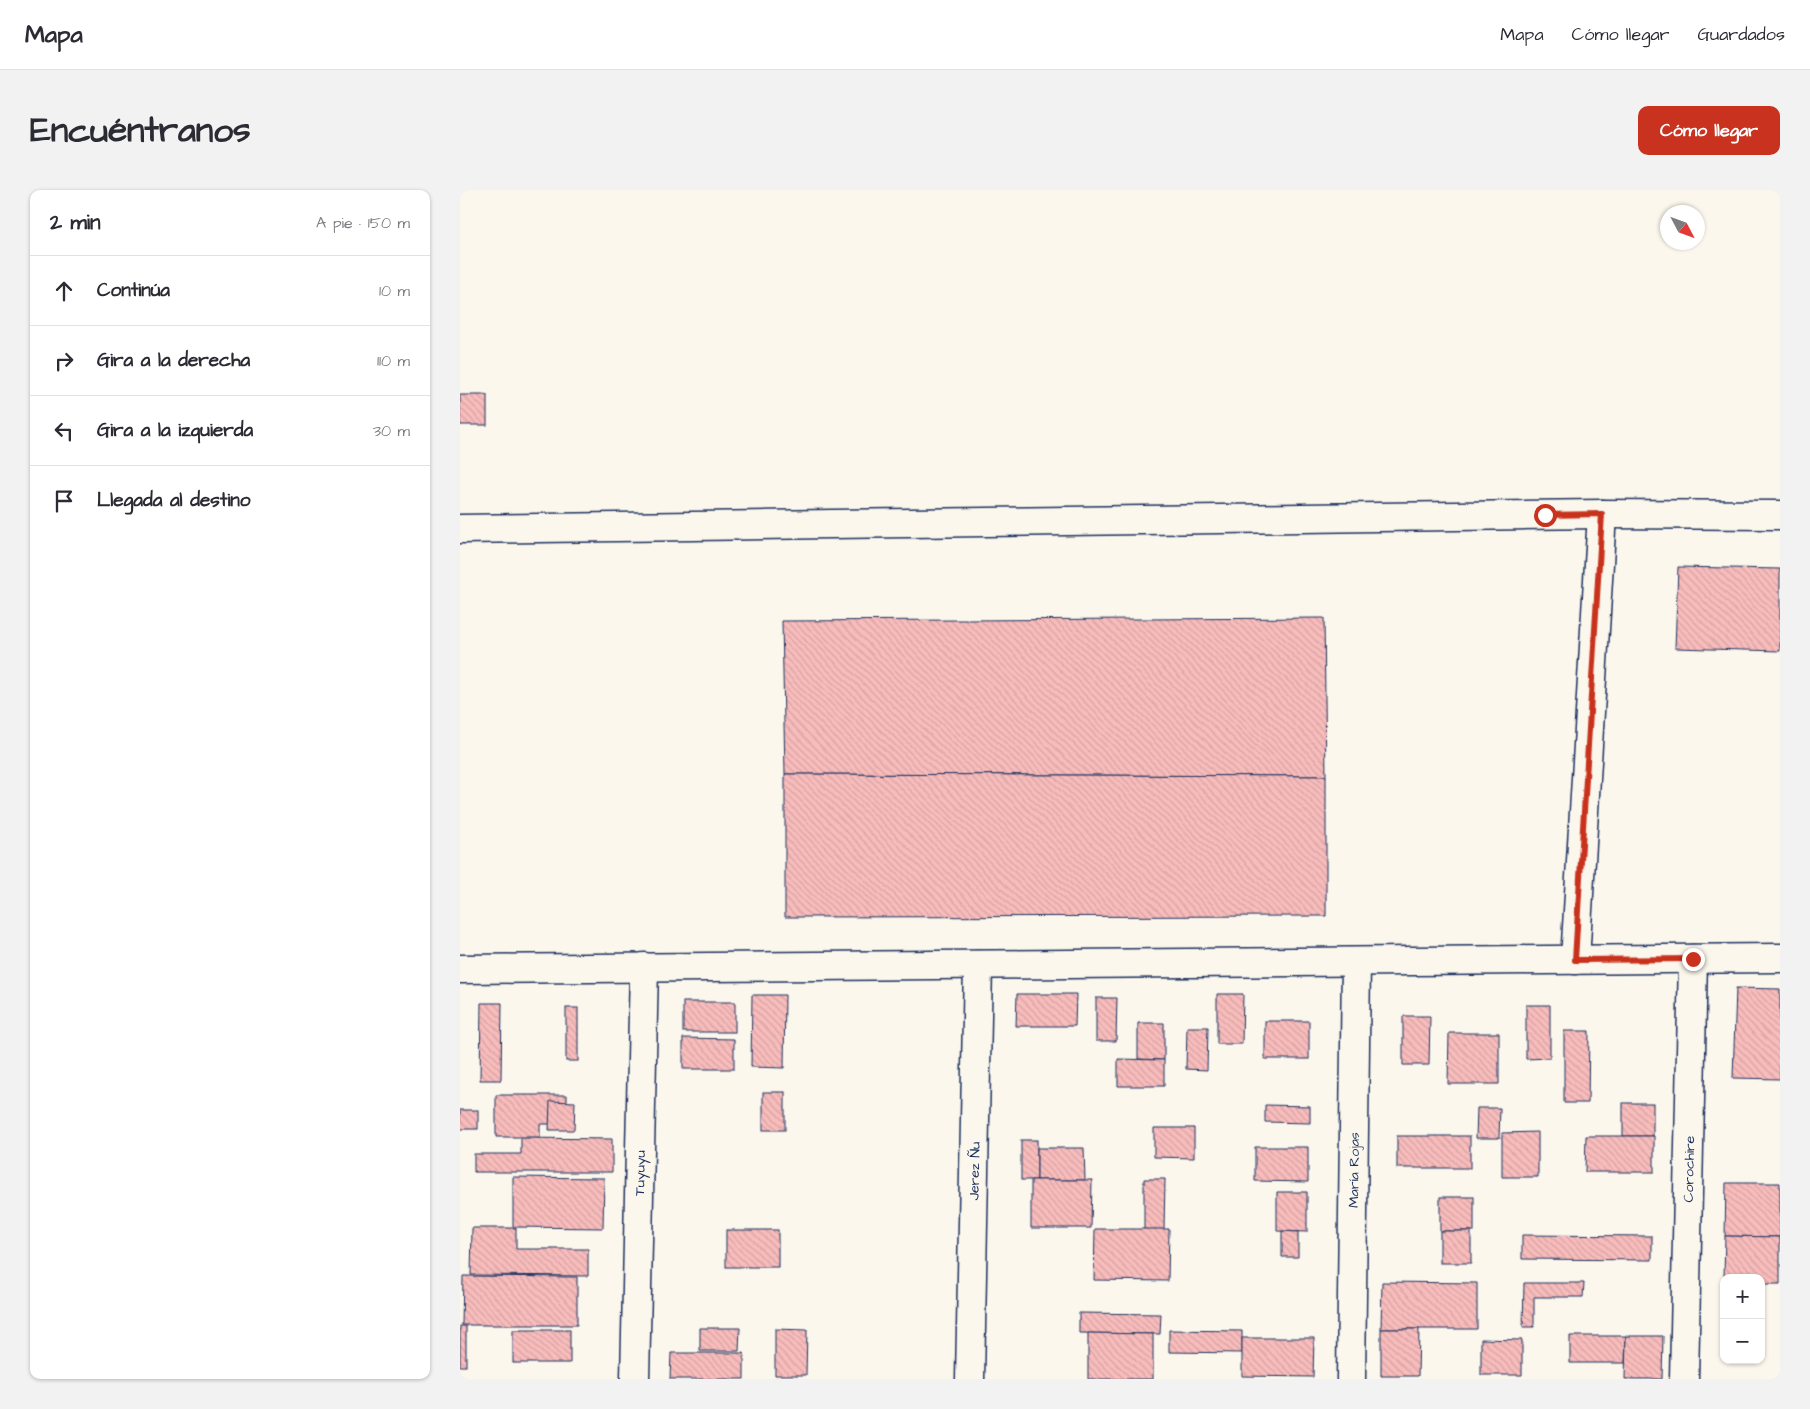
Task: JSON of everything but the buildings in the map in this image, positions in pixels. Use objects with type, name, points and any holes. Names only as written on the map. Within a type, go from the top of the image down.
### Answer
[{"type":"street","points":[[460,529],[1602,514],[1780,515]]},
{"type":"street","points":[[1575,960],[1602,514]]},
{"type":"street","points":[[460,969],[1780,958]]},
{"type":"street","name":"Corochire","points":[[1684,1379],[1693,959]]},
{"type":"street","name":"María Rojas","points":[[1351,1379],[1356,962]]},
{"type":"street","name":"Jerez Ñu","points":[[970,1379],[978,965]]},
{"type":"street","name":"Tuyuyu","points":[[635,1379],[644,967]]},
{"type":"route","points":[[1545,515],[1602,514],[1575,960],[1693,959]]}]
